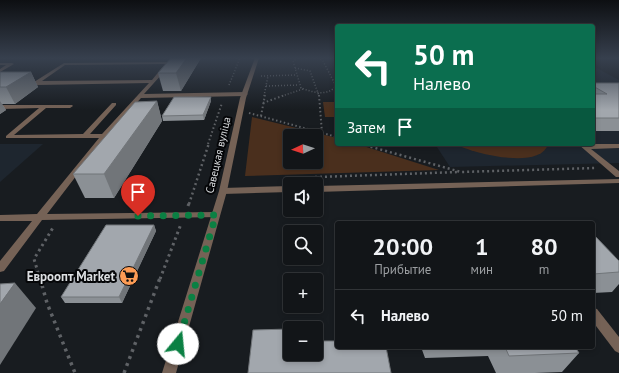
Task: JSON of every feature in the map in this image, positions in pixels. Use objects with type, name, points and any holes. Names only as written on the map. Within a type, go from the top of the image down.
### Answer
[{"type":"street","points":[[36,83],[47,75]]},
{"type":"street","points":[[0,268],[104,136],[158,75]]},
{"type":"street","name":"Савецкая вуліца","points":[[170,373],[223,191],[241,110],[251,76]]},
{"type":"street","points":[[29,83],[153,81]]},
{"type":"street","points":[[141,96],[245,94]]},
{"type":"street","points":[[84,136],[114,104]]},
{"type":"street","points":[[45,106],[8,137],[104,136]]},
{"type":"street","points":[[0,107],[70,106]]},
{"type":"street","points":[[595,145],[619,146]]},
{"type":"street","points":[[584,146],[619,175]]},
{"type":"street","points":[[323,189],[619,181]]},
{"type":"street","points":[[223,191],[283,189]]},
{"type":"street","points":[[0,218],[216,215]]},
{"type":"street","points":[[595,316],[619,347]]},
{"type":"path","points":[[251,76],[285,75]]},
{"type":"path","points":[[296,75],[299,85],[303,89],[319,93],[331,90],[335,87]]},
{"type":"path","points":[[312,75],[319,93],[322,129]]},
{"type":"path","points":[[261,116],[268,76]]},
{"type":"path","points":[[266,86],[299,85]]},
{"type":"path","points":[[263,103],[303,89]]},
{"type":"path","points":[[241,110],[308,129]]},
{"type":"path","points":[[323,133],[335,136]]},
{"type":"path","points":[[368,146],[461,172]]},
{"type":"path","points":[[318,177],[610,168]]},
{"type":"path","points":[[60,217],[34,259],[47,303],[75,373]]},
{"type":"shaded area","points":[[595,75],[610,75],[619,80],[619,163],[450,167],[436,146],[595,146]]},
{"type":"shaded area","points":[[323,102],[335,102],[335,117],[325,117]]},
{"type":"shaded area","points":[[252,117],[301,129],[283,129],[283,169],[323,169],[323,135],[335,138],[335,146],[363,146],[439,170],[245,176]]},
{"type":"shaded area","points":[[0,144],[43,144],[0,182]]},
{"type":"shaded area","points":[[460,146],[546,146],[542,152],[532,157],[520,158],[505,158]]},
{"type":"building","points":[[0,75],[25,75],[6,87],[0,87]]},
{"type":"building","points":[[595,83],[619,83],[619,118],[595,118],[595,94],[607,94],[595,87]]},
{"type":"building","points":[[174,97],[211,97],[203,115],[162,116]]},
{"type":"building","points":[[157,101],[104,174],[73,174],[135,102]]},
{"type":"building","points":[[106,225],[154,225],[119,297],[61,297]]},
{"type":"building","points":[[595,236],[619,261],[619,272],[595,274]]},
{"type":"building","points":[[15,283],[0,304],[0,284]]},
{"type":"building","points":[[283,329],[283,361],[323,361],[323,341],[335,341],[335,349],[386,349],[391,373],[248,373],[253,330]]},
{"type":"building","points":[[506,349],[576,349],[579,353],[509,356]]},
{"type":"place","name":"Евроопт Market","points":[[129,276]]},
{"type":"route","points":[[138,216],[216,215],[178,344]]}]
